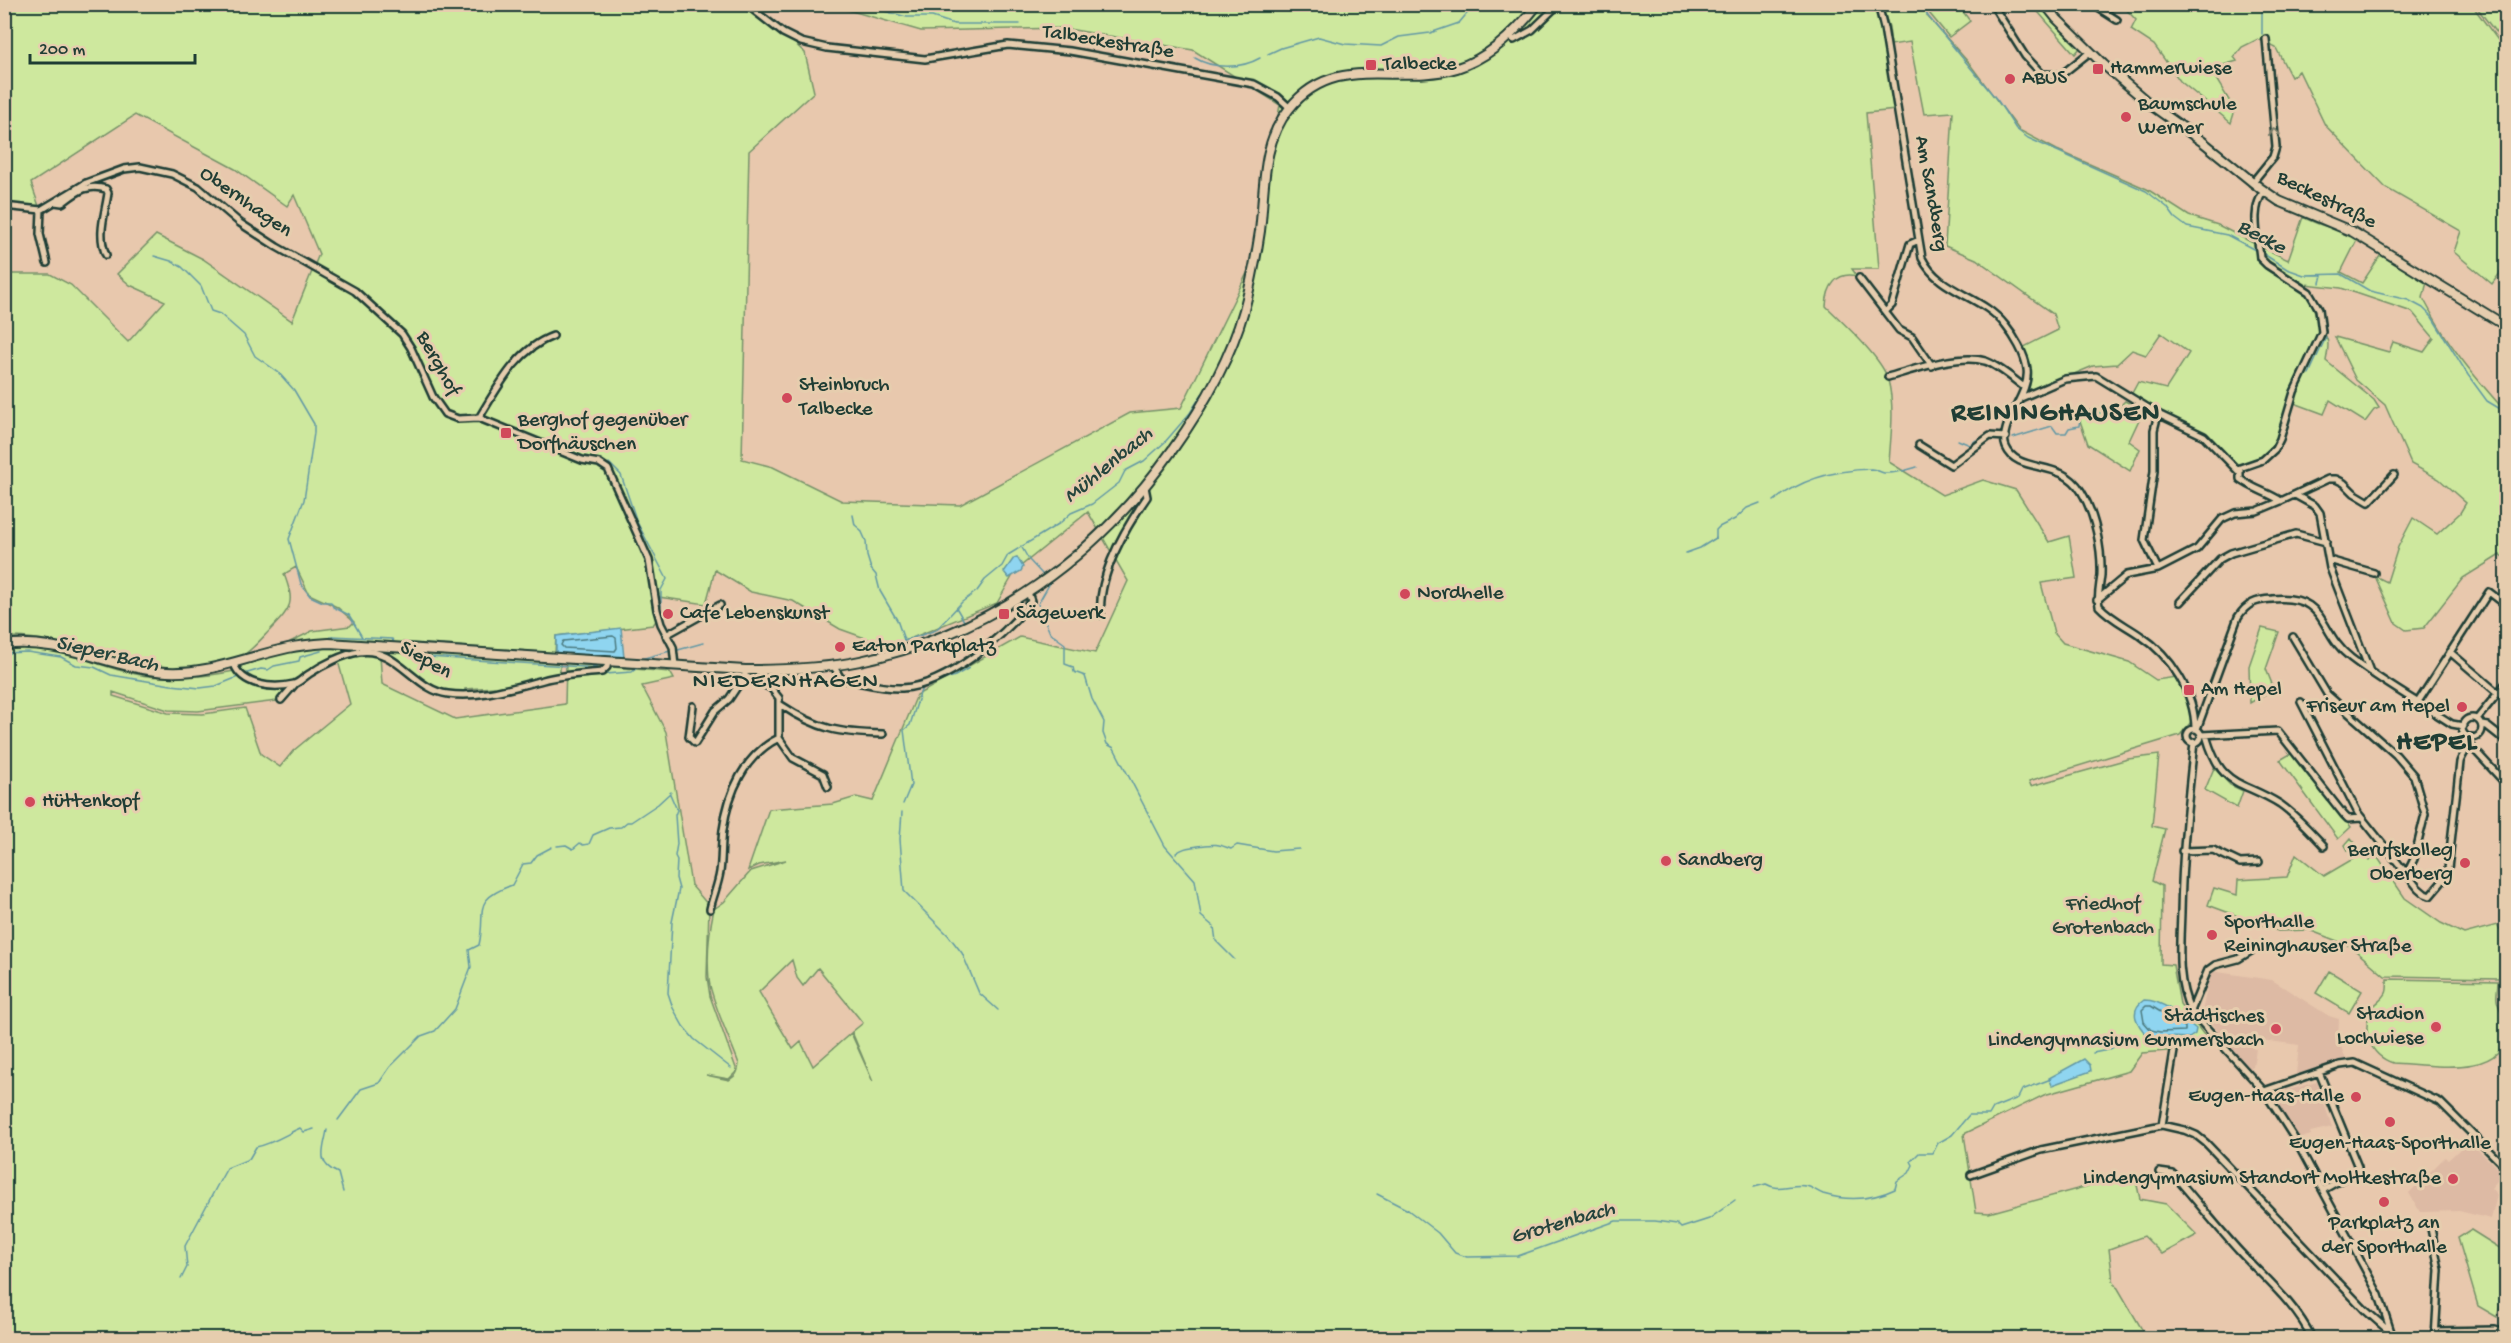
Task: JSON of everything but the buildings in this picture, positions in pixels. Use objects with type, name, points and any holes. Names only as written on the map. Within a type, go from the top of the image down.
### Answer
[{"type":"main road","points":[[4,645],[33,643],[138,669],[167,672],[196,672],[234,664],[288,648],[329,643],[608,661],[745,673],[859,661],[924,643],[985,617],[1028,592],[1093,543],[1145,487],[1194,417],[1215,382],[1239,329],[1253,279],[1269,152],[1280,122],[1290,108],[1309,91],[1332,78],[1357,72],[1427,74],[1475,61],[1508,36],[1538,4]]},
{"type":"main road","name":"Beckestraße","points":[[2045,4],[2090,52],[2151,105],[2203,142],[2252,183],[2279,201],[2354,231],[2506,326]]},
{"type":"street","name":"Talbeckestraße","points":[[746,4],[792,38],[826,48],[925,58],[1008,45],[1070,51],[1254,84],[1278,97],[1290,108]]},
{"type":"street","points":[[1508,36],[1514,40],[1526,34],[1559,4]]},
{"type":"street","name":"Am Sandberg","points":[[1878,4],[1884,28],[1922,258],[1929,271],[1943,285],[1986,305],[2005,324],[2020,349],[2028,370],[2021,398],[2009,423],[2006,437]]},
{"type":"street","points":[[2092,4],[2117,20]]},
{"type":"street","points":[[1994,7],[2025,56],[2043,74],[2061,75],[2090,52]]},
{"type":"street","points":[[2252,183],[2273,157],[2276,147],[2266,39]]},
{"type":"street","name":"Obernhagen","points":[[41,210],[86,183],[124,169],[140,167],[172,174],[198,187],[240,223],[277,247],[346,285]]},
{"type":"street","name":"Obernhagen","points":[[56,202],[62,203],[82,188],[93,186],[106,189],[108,193],[100,233],[106,255]]},
{"type":"street","points":[[2239,471],[2240,468],[2263,460],[2275,449],[2295,392],[2322,330],[2319,309],[2309,292],[2266,265],[2259,256],[2256,211],[2259,197],[2264,191]]},
{"type":"street","points":[[4,206],[41,210],[40,234],[47,262]]},
{"type":"street","points":[[1886,311],[1892,305],[1910,244],[1919,240]]},
{"type":"street","points":[[1859,278],[1899,330],[1912,337],[1932,366]]},
{"type":"street","name":"Berghof","points":[[346,285],[402,334],[434,397],[446,414],[458,418],[479,418],[582,460],[598,463],[608,469],[649,560],[657,610],[666,635]]},
{"type":"street","name":"Berghof","points":[[479,418],[515,364],[530,348],[553,336]]},
{"type":"street","points":[[1888,377],[1961,360],[1981,360],[2024,387]]},
{"type":"street","points":[[2021,398],[2065,379],[2096,376],[2158,414],[2204,436],[2239,471],[2240,479],[2252,488],[2271,494],[2281,501]]},
{"type":"street","points":[[2158,414],[2154,430],[2154,471],[2144,540],[2158,569]]},
{"type":"street","points":[[1919,445],[1951,465],[1990,436],[2006,437],[2006,447],[2018,461],[2067,475],[2081,491],[2092,518],[2100,549],[2101,573],[2097,600],[2099,606],[2162,653],[2178,673],[2192,705],[2196,729],[2203,735],[2220,770],[2236,784],[2280,804],[2302,821],[2324,846]]},
{"type":"street","points":[[2097,600],[2127,575],[2158,569],[2197,549],[2222,519],[2235,513],[2257,511],[2328,479],[2336,479],[2369,502],[2394,475]]},
{"type":"street","points":[[1101,615],[1100,600],[1115,551],[1126,527],[1147,496],[1145,487]]},
{"type":"street","points":[[2295,495],[2315,506],[2320,513],[2330,568],[2370,671]]},
{"type":"street","points":[[2180,602],[2220,559],[2230,553],[2296,534],[2326,542]]},
{"type":"street","points":[[2330,560],[2374,573]]},
{"type":"street","points":[[833,665],[840,677],[847,680],[903,688],[928,681],[975,657],[988,646],[1031,601],[1028,592]]},
{"type":"street","points":[[2418,702],[2489,592],[2506,605]]},
{"type":"street","points":[[2196,729],[2238,617],[2244,608],[2256,600],[2289,597],[2309,604],[2318,611],[2333,637],[2349,656],[2452,724],[2463,726]]},
{"type":"street","points":[[675,666],[674,653],[666,635],[720,605]]},
{"type":"street","points":[[2293,637],[2327,694],[2396,755],[2414,776],[2426,814],[2414,859],[2407,873]]},
{"type":"street","name":"Siepen","points":[[296,684],[310,673],[353,653],[364,651],[390,658],[421,682],[448,694],[497,692],[551,678],[602,672],[607,667],[608,661]]},
{"type":"street","points":[[2450,652],[2499,694]]},
{"type":"street","points":[[234,664],[237,673],[245,680],[269,686],[296,684]]},
{"type":"street","points":[[693,706],[689,737],[695,743],[715,711],[729,699],[745,673],[776,692],[781,705],[778,718],[780,738],[793,758],[823,774],[828,787]]},
{"type":"street","points":[[2482,725],[2479,735],[2471,737],[2464,732],[2463,726],[2468,719],[2477,719],[2506,683]]},
{"type":"street","points":[[281,700],[296,684]]},
{"type":"street","points":[[2301,702],[2361,818],[2418,888],[2430,896],[2444,876],[2451,852],[2460,762],[2464,751],[2470,745],[2471,737]]},
{"type":"street","points":[[781,705],[810,723],[830,730],[853,734],[883,734]]},
{"type":"street","points":[[2477,719],[2506,741]]},
{"type":"street","points":[[2194,742],[2188,736],[2190,730],[2196,729]]},
{"type":"street","points":[[2203,735],[2278,731],[2344,815],[2348,819],[2361,818]]},
{"type":"street","points":[[2194,742],[2200,740],[2203,735]]},
{"type":"street","points":[[710,909],[720,871],[722,832],[730,797],[742,773],[759,749],[780,738]]},
{"type":"street","points":[[2194,742],[2182,851],[2180,976],[2184,998],[2191,1011],[2264,1091],[2296,1141],[2379,1295],[2391,1332]]},
{"type":"street","points":[[2470,745],[2506,784]]},
{"type":"street","points":[[2182,851],[2214,850],[2240,863],[2259,862]]},
{"type":"street","points":[[2191,1011],[2208,970],[2215,965],[2238,959],[2251,951]]},
{"type":"street","points":[[2162,1125],[2174,1051]]},
{"type":"street","points":[[2264,1091],[2340,1065],[2355,1063],[2428,1094],[2440,1102],[2506,1168]]},
{"type":"street","points":[[2319,1072],[2358,1167],[2356,1171],[2323,1190]]},
{"type":"street","points":[[1971,1175],[2041,1150],[2162,1125],[2184,1130],[2196,1135],[2205,1143],[2366,1310],[2396,1338]]},
{"type":"street","points":[[2159,1172],[2172,1174],[2217,1227],[2279,1291],[2303,1320],[2312,1338]]},
{"type":"street","points":[[2430,1223],[2439,1270],[2435,1338]]},
{"type":"street","points":[[2435,1330],[2496,1330],[2506,1333]]},
{"type":"shaded area","name":"Städtisches Lindengymnasium Gummersbach","points":[[2211,971],[2272,980],[2329,1016],[2339,1019],[2338,1038],[2346,1060],[2296,1074],[2299,1045],[2262,1040],[2261,1043],[2254,1042],[2253,1049],[2256,1049],[2253,1067],[2248,1070],[2202,1011]]},
{"type":"shaded area","points":[[2317,1082],[2332,1127],[2310,1132],[2311,1135],[2298,1139],[2273,1096]]},
{"type":"shaded area","points":[[2469,1141],[2503,1174],[2491,1188],[2497,1195],[2491,1219],[2459,1211],[2420,1212],[2409,1193],[2445,1157],[2448,1160]]},
{"type":"green space","name":"Friedhof Grotenbach","points":[[5,5],[754,5],[805,53],[814,92],[749,151],[742,459],[773,467],[842,501],[960,505],[1130,413],[1181,408],[1249,269],[1280,105],[1193,50],[1062,28],[921,31],[831,5],[1874,5],[1882,30],[1896,110],[1866,113],[1879,269],[1852,269],[1857,276],[1838,278],[1828,293],[1826,306],[1861,341],[1885,371],[1892,410],[1889,462],[1942,495],[1983,480],[2016,490],[2049,542],[2069,536],[2076,578],[2041,583],[2054,633],[2063,643],[2129,662],[2156,680],[2176,677],[2190,706],[2191,722],[2180,735],[2029,781],[2031,786],[2128,759],[2159,755],[2152,826],[2165,829],[2152,881],[2162,886],[2161,964],[2173,965],[2180,1004],[2211,1044],[2193,1049],[2142,1053],[2129,1071],[2044,1095],[1964,1134],[1976,1212],[1989,1213],[2110,1180],[2135,1176],[2140,1199],[2166,1204],[2197,1235],[2162,1254],[2144,1236],[2109,1249],[2113,1280],[2147,1338],[5,1338],[5,650],[39,648],[147,676],[185,677],[234,671],[253,683],[291,687],[277,701],[198,711],[168,710],[113,692],[113,696],[168,713],[203,714],[245,708],[261,754],[280,767],[293,751],[350,704],[338,661],[361,653],[380,656],[382,684],[455,719],[565,704],[566,663],[670,672],[674,679],[642,686],[666,732],[691,885],[709,906],[707,977],[710,996],[737,1071],[729,1079],[706,1075],[729,1080],[736,1074],[738,1070],[739,1064],[718,1011],[709,980],[711,926],[714,909],[724,902],[751,871],[786,860],[759,865],[748,870],[769,809],[833,804],[856,797],[873,801],[917,695],[1020,637],[1095,653],[1128,581],[1088,512],[1016,570],[997,603],[890,647],[840,629],[793,601],[751,592],[715,570],[706,604],[658,597],[661,614],[653,625],[556,636],[555,653],[388,642],[288,643],[312,631],[350,626],[354,622],[337,607],[309,594],[296,567],[284,574],[290,592],[290,604],[287,610],[251,650],[231,661],[192,668],[156,668],[40,639],[5,637],[4,274],[50,274],[71,285],[128,342],[165,301],[130,285],[117,274],[156,235],[203,259],[292,321],[319,254],[294,195],[287,206],[235,169],[135,115],[31,183],[41,212],[7,206],[4,182]],"holes":[[[792,960],[797,978],[803,986],[818,968],[863,1023],[852,1032],[873,1082],[851,1033],[813,1066],[801,1042],[793,1049],[759,992]]]},
{"type":"green space","points":[[1881,5],[1923,5],[1928,17],[1969,63],[2019,130],[2057,150],[2147,189],[2189,216],[2218,225],[2255,244],[2257,255],[2265,269],[2294,284],[2310,299],[2327,338],[2326,361],[2374,400],[2379,408],[2374,410],[2365,422],[2330,400],[2324,414],[2289,401],[2278,434],[2267,451],[2259,458],[2236,464],[2204,436],[2130,397],[2138,382],[2166,389],[2189,353],[2161,333],[2146,355],[2132,350],[2117,364],[2093,366],[2043,387],[2029,390],[2031,373],[2022,348],[2058,330],[2053,314],[1976,259],[1945,246],[1953,112],[1924,114],[1910,42],[1891,45],[1889,27]]},
{"type":"green space","points":[[1926,5],[1958,5],[1970,21],[1949,37],[1930,14]]},
{"type":"green space","points":[[2032,5],[2041,5],[2080,48],[2075,54]]},
{"type":"green space","points":[[2122,5],[2472,5],[2506,51],[2506,265],[2492,284],[2454,252],[2461,231],[2386,188],[2325,125],[2299,71],[2291,77],[2276,48],[2258,39],[2242,47],[2234,57],[2237,61],[2210,69],[2235,110],[2231,123],[2180,81],[2154,45],[2131,30],[2136,20]]},
{"type":"green space","points":[[2475,5],[2506,5],[2506,46]]},
{"type":"green space","points":[[2303,217],[2358,238],[2341,272],[2362,283],[2382,253],[2427,282],[2423,298],[2441,330],[2471,371],[2506,412],[2506,559],[2500,555],[2463,578],[2424,628],[2406,630],[2396,623],[2375,576],[2387,582],[2398,547],[2413,518],[2437,534],[2460,513],[2466,503],[2439,479],[2411,464],[2385,405],[2356,380],[2335,337],[2389,352],[2393,342],[2424,352],[2434,338],[2412,312],[2341,288],[2305,284],[2262,257],[2262,247],[2288,260]]},
{"type":"green space","points":[[2125,401],[2143,411],[2129,441],[2140,449],[2130,471],[2088,444],[2078,415],[2094,409],[2119,407]]},
{"type":"green space","points":[[2262,628],[2279,632],[2266,669],[2274,689],[2250,703],[2249,666]]},
{"type":"green space","points":[[330,646],[560,661],[560,674],[494,691],[494,687],[465,689],[465,691],[439,691],[416,677],[392,657],[365,649],[309,670],[296,683],[259,682],[240,673],[241,666],[288,650]]},
{"type":"green space","points":[[2292,753],[2351,827],[2338,839],[2280,760]]},
{"type":"green space","points":[[2214,768],[2230,785],[2243,791],[2237,808],[2205,790]]},
{"type":"green space","points":[[2351,838],[2369,861],[2376,855],[2405,898],[2441,923],[2464,934],[2497,925],[2506,940],[2506,985],[2499,978],[2385,976],[2350,946],[2309,930],[2278,931],[2208,905],[2214,888],[2237,895],[2238,880],[2287,877],[2296,854],[2324,876],[2353,859],[2345,845]]},
{"type":"green space","points":[[2329,971],[2362,991],[2349,1013],[2316,993]]},
{"type":"green space","name":"Stadion Lochwiese","points":[[2387,979],[2498,981],[2497,1000],[2506,1031],[2502,1046],[2493,1057],[2479,1063],[2462,1066],[2393,1063],[2385,1059],[2373,1048],[2367,1032],[2367,1024],[2373,1007],[2387,992]]},
{"type":"green space","points":[[2471,1230],[2506,1252],[2506,1284],[2497,1317],[2478,1306],[2458,1238]]},
{"type":"water","points":[[1017,557],[1023,567],[1021,571],[1009,578],[1004,572]]},
{"type":"water","points":[[621,628],[624,658],[556,653],[556,636]]},
{"type":"water","points":[[2144,1000],[2158,1003],[2172,1010],[2196,1029],[2195,1034],[2189,1038],[2148,1036],[2140,1027],[2135,1013],[2139,1004]]},
{"type":"water","points":[[2084,1059],[2090,1065],[2091,1071],[2052,1085],[2049,1078]]},
{"type":"waterway","name":"Talbecke","points":[[857,4],[907,17],[932,17],[954,24],[1020,24]]},
{"type":"waterway","name":"Talbecke","points":[[1268,54],[1319,37],[1345,44],[1381,46],[1399,37],[1430,33],[1459,23],[1475,4]]},
{"type":"waterway","name":"Becke","points":[[1923,4],[1927,15],[1998,101],[2016,129],[2028,138],[2146,191],[2167,207],[2175,218],[2187,227],[2227,235],[2257,251]]},
{"type":"waterway","points":[[2262,4],[2262,34]]},
{"type":"waterway","name":"Talbecke","points":[[1195,58],[1218,66],[1236,66],[1260,58]]},
{"type":"waterway","name":"Becke","points":[[2262,253],[2287,269],[2304,275],[2341,274],[2370,291],[2408,300],[2423,308],[2432,317],[2487,401],[2506,415]]},
{"type":"waterway","points":[[154,256],[182,267],[201,286],[211,311],[220,314],[244,335],[255,356],[278,372],[294,390],[314,424],[304,500],[289,539],[301,584],[310,596],[323,602],[331,602],[333,607],[349,615],[362,637]]},
{"type":"waterway","points":[[2320,283],[2322,275]]},
{"type":"waterway","points":[[2309,374],[2326,337]]},
{"type":"waterway","name":"Mühlenbach","points":[[884,644],[904,641],[936,630],[962,602],[977,591],[985,580],[1002,566],[1008,555],[1060,523],[1071,513],[1092,504],[1119,483],[1125,471],[1144,461],[1165,442],[1190,413],[1202,394]]},
{"type":"waterway","points":[[2013,438],[2052,426],[2057,433],[2066,433],[2069,428],[2079,426],[2080,414],[2115,412],[2124,415],[2147,415]]},
{"type":"waterway","points":[[2199,436],[2219,455]]},
{"type":"waterway","points":[[1958,440],[1970,445],[1976,440]]},
{"type":"waterway","points":[[609,463],[621,475],[637,522],[667,579],[661,590],[661,606]]},
{"type":"waterway","points":[[1774,501],[1807,481],[1832,474],[1871,469],[1892,473],[1917,467]]},
{"type":"waterway","points":[[1686,553],[1716,538],[1716,530],[1719,527],[1735,519],[1747,508],[1760,503]]},
{"type":"waterway","points":[[853,515],[855,525],[861,530],[866,541],[871,569],[876,575],[880,591],[897,620],[904,640]]},
{"type":"waterway","points":[[1021,546],[1029,560],[1043,575]]},
{"type":"waterway","points":[[1050,583],[1038,604],[1050,633],[1065,644],[1065,664],[1073,667],[1074,672],[1085,676],[1092,699],[1104,722],[1103,733],[1107,744],[1114,748],[1165,846],[1195,880],[1201,916],[1214,927],[1216,941],[1234,959]]},
{"type":"waterway","points":[[957,609],[964,621]]},
{"type":"waterway","name":"Sieper Bach","points":[[330,638],[332,636],[392,639],[394,642]]},
{"type":"waterway","name":"Sieper Bach","points":[[678,650],[703,643]]},
{"type":"waterway","name":"Sieper Bach","points":[[244,674],[299,661],[300,657],[321,651]]},
{"type":"waterway","name":"Sieper Bach","points":[[641,659],[670,651]]},
{"type":"waterway","name":"Sieper Bach","points":[[5,653],[27,652],[61,657],[76,665],[94,667],[111,675],[200,688],[216,686],[238,677]]},
{"type":"waterway","name":"Sieper Bach","points":[[402,652],[428,657],[599,668]]},
{"type":"waterway","name":"Sieper Bach","points":[[605,674],[632,672],[637,668]]},
{"type":"waterway","points":[[903,804],[911,785],[904,730],[910,725],[922,687],[955,676],[969,668]]},
{"type":"waterway","points":[[721,701],[729,694]]},
{"type":"waterway","points":[[557,846],[566,845],[573,849],[580,843],[589,844],[593,835],[631,822],[671,792]]},
{"type":"waterway","points":[[670,794],[677,810],[675,856],[679,889],[672,922],[668,993],[683,1026],[694,1039],[731,1068]]},
{"type":"waterway","points":[[902,812],[900,839],[904,891],[948,935],[962,953],[979,993],[998,1010]]},
{"type":"waterway","points":[[1176,853],[1187,848],[1212,844],[1231,849],[1237,845],[1273,851],[1299,849]]},
{"type":"waterway","points":[[338,1120],[361,1089],[379,1083],[390,1067],[421,1036],[435,1031],[455,1009],[471,967],[469,950],[479,945],[485,902],[490,896],[512,885],[523,864],[531,863],[537,855],[552,847]]},
{"type":"waterway","name":"Grotenbach","points":[[2093,1053],[2108,1050],[2123,1042]]},
{"type":"waterway","name":"Grotenbach","points":[[1754,1187],[1766,1184],[1776,1187],[1806,1186],[1823,1194],[1841,1198],[1868,1197],[1886,1193],[1895,1189],[1897,1181],[1909,1173],[1913,1165],[1911,1161],[1919,1153],[1933,1153],[1938,1143],[1952,1135],[1969,1115],[1989,1115],[1993,1108],[2018,1098],[2022,1090],[2051,1079]]},
{"type":"waterway","points":[[181,1279],[187,1267],[185,1246],[227,1168],[249,1159],[256,1147],[273,1142],[300,1128],[304,1132],[314,1129]]},
{"type":"waterway","points":[[327,1130],[323,1149],[324,1160],[326,1165],[338,1173],[343,1192]]},
{"type":"waterway","name":"Grotenbach","points":[[1377,1194],[1408,1210],[1438,1233],[1455,1253],[1467,1257],[1518,1256],[1616,1221],[1655,1221],[1677,1224],[1681,1228],[1709,1219],[1735,1200]]},
{"type":"place","name":"Talbecke","points":[[1371,65]]},
{"type":"place","name":"Hammerwiese","points":[[2098,69]]},
{"type":"place","name":"ABUS","points":[[2010,79]]},
{"type":"place","name":"Baumschule Werner","points":[[2126,117]]},
{"type":"place","name":"Steinbruch Talbecke","points":[[787,398]]},
{"type":"place","name":"Berghof gegenüber Dorfhäuschen","points":[[506,433]]},
{"type":"place","name":"Nordhelle","points":[[1405,594]]},
{"type":"place","name":"Cafe Lebenskunst","points":[[668,614]]},
{"type":"place","name":"Sägewerk","points":[[1004,614]]},
{"type":"place","name":"Eaton Parkplatz","points":[[840,647]]},
{"type":"place","name":"Am Hepel","points":[[2189,690]]},
{"type":"place","name":"Friseur am Hepel","points":[[2462,707]]},
{"type":"place","name":"Hüttenkopf","points":[[30,802]]},
{"type":"place","name":"Sandberg","points":[[1666,861]]},
{"type":"place","name":"Berufskolleg Oberberg","points":[[2465,863]]},
{"type":"place","name":"Sporthalle Reininghauser Straße","points":[[2212,935]]},
{"type":"place","name":"Stadion Lochwiese","points":[[2436,1027]]},
{"type":"place","name":"Städtisches Lindengymnasium Gummersbach","points":[[2276,1029]]},
{"type":"place","name":"Eugen-Haas-Halle","points":[[2356,1097]]},
{"type":"place","name":"Eugen-Haas-Sporthalle","points":[[2390,1122]]},
{"type":"place","name":"Lindengymnasium Standort Moltkestraße","points":[[2453,1179]]},
{"type":"place","name":"Parkplatz an der Sporthalle","points":[[2384,1202]]},
{"type":"district","name":"REININGHAUSEN","points":[[2056,415]]},
{"type":"district","name":"NIEDERNHAGEN","points":[[786,682]]},
{"type":"district","name":"HEPEL","points":[[2437,744]]}]
